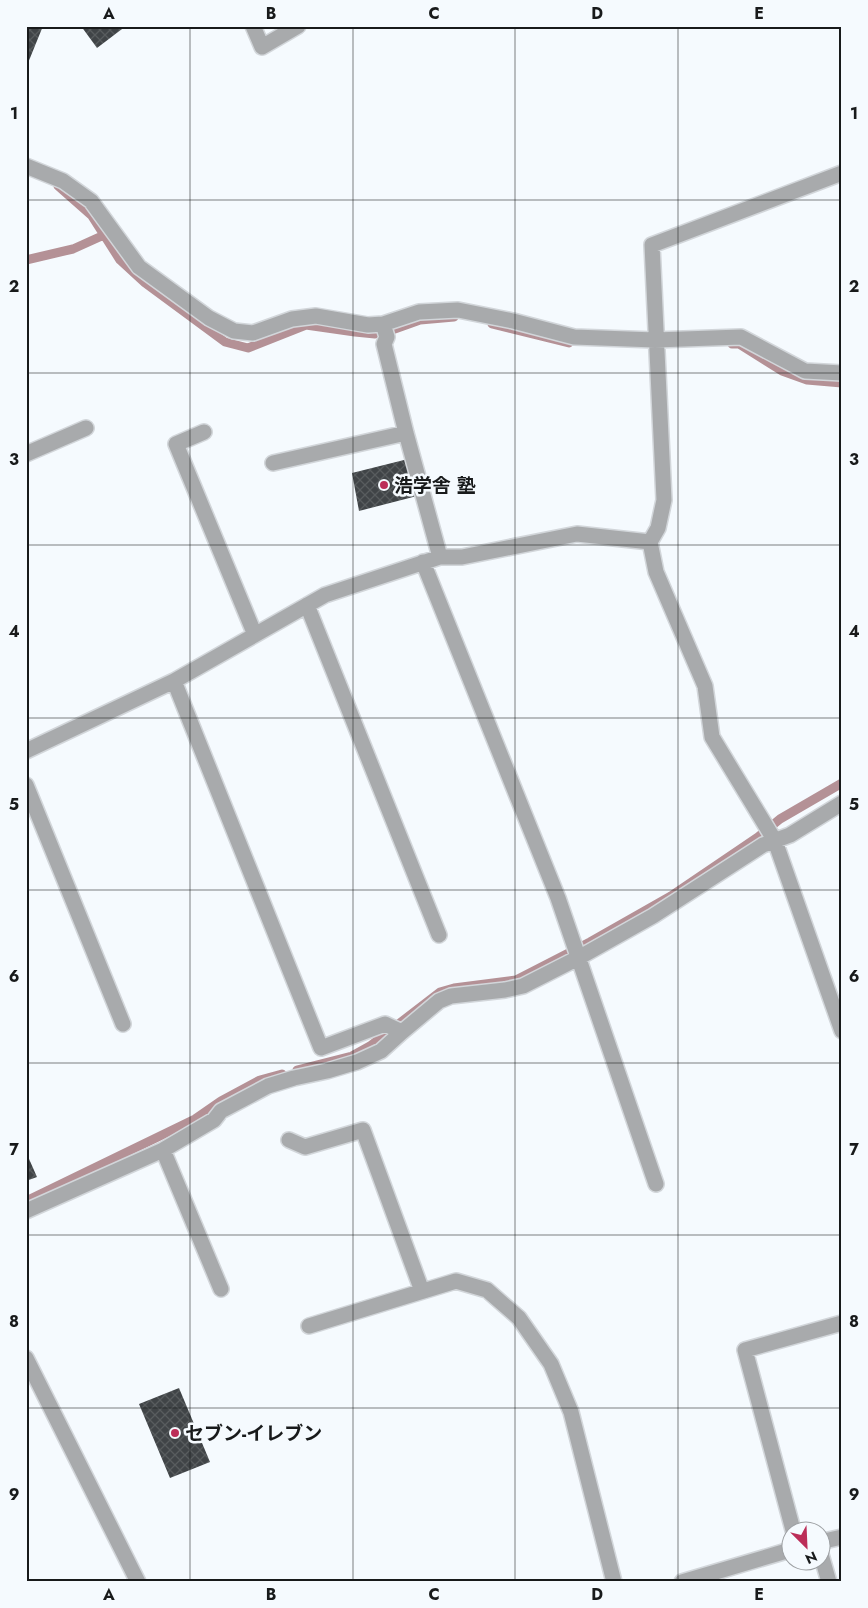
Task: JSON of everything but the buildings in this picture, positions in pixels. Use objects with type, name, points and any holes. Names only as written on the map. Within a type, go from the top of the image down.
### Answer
[{"type":"street","points":[[253,26],[262,47],[298,26]]},
{"type":"street","points":[[26,166],[63,180],[91,201],[139,267],[210,318],[234,331],[253,333],[292,319],[316,316],[368,325],[383,324],[419,312],[458,310],[514,321],[574,337],[655,340],[741,337],[805,371],[842,373]]},
{"type":"street","points":[[842,173],[652,245],[664,500],[658,528],[650,542],[656,572],[705,686],[712,737],[771,834],[842,1031]]},
{"type":"street","points":[[383,324],[387,337],[384,344],[440,557]]},
{"type":"street","points":[[26,454],[86,428]]},
{"type":"street","points":[[204,432],[176,444],[255,635]]},
{"type":"street","points":[[273,463],[406,433]]},
{"type":"street","points":[[26,751],[174,681],[325,595],[423,562],[440,557],[462,557],[577,534],[650,542]]},
{"type":"street","points":[[423,562],[558,898],[656,1184]]},
{"type":"street","points":[[307,605],[439,935]]},
{"type":"street","points":[[174,681],[320,1048],[385,1024],[397,1029]]},
{"type":"street","points":[[26,785],[123,1024]]},
{"type":"street","points":[[771,834],[790,834],[842,803]]},
{"type":"street","points":[[26,1211],[163,1150],[214,1120],[221,1111],[268,1086],[357,1062],[381,1051],[397,1029],[439,1001],[451,996],[523,986],[578,952],[653,916],[763,845],[771,834]]},
{"type":"street","points":[[289,1140],[305,1147],[363,1130],[422,1291]]},
{"type":"street","points":[[163,1150],[221,1289]]},
{"type":"street","points":[[308,1326],[456,1281],[487,1290],[519,1318],[552,1364],[571,1412],[614,1582]]},
{"type":"street","points":[[790,1520],[745,1350],[842,1323]]},
{"type":"street","points":[[26,1358],[138,1582]]},
{"type":"street","points":[[682,1582],[780,1553]]},
{"type":"waterway","points":[[58,186],[92,216],[120,260],[145,283],[225,342],[248,348],[306,325],[375,334]]},
{"type":"waterway","points":[[26,260],[73,249],[104,235]]},
{"type":"waterway","points":[[392,330],[420,320],[454,317]]},
{"type":"waterway","points":[[492,324],[569,343]]},
{"type":"waterway","points":[[732,344],[739,344],[782,371],[807,380],[842,383]]},
{"type":"waterway","points":[[297,1070],[352,1056],[370,1046],[440,992],[454,988],[516,980],[590,942],[671,896],[758,837],[780,819],[842,783]]},
{"type":"waterway","points":[[26,1201],[195,1119],[221,1101],[260,1080],[282,1074]]},
{"type":"place","name":"浩学舎 塾","points":[[384,485]]},
{"type":"place","name":"セブン-イレブン","points":[[175,1433]]}]
